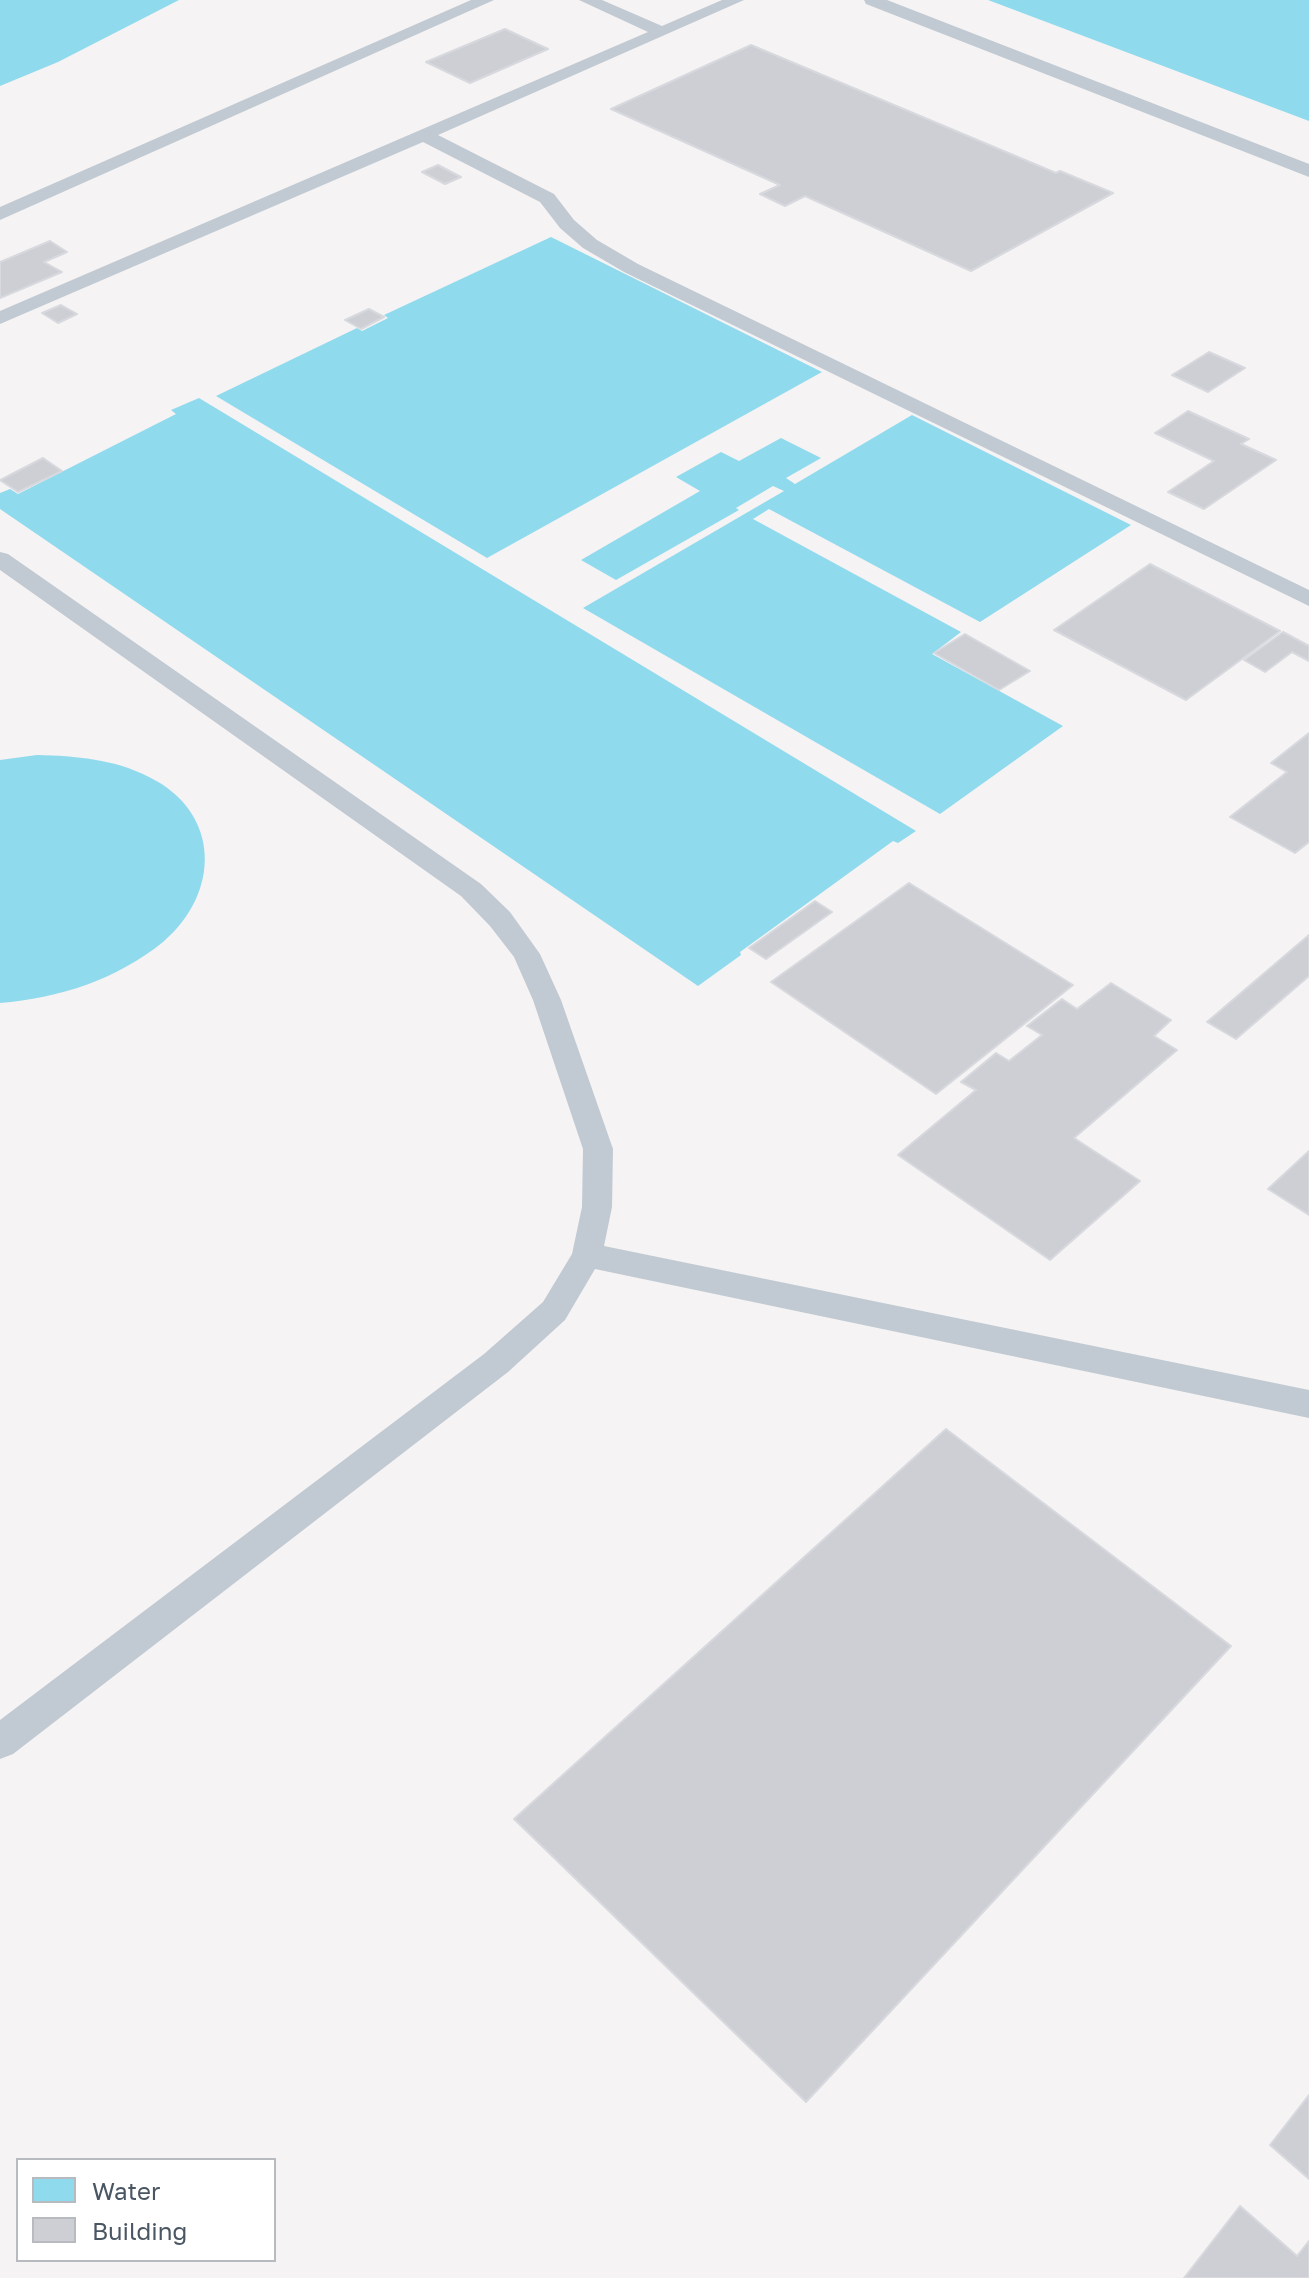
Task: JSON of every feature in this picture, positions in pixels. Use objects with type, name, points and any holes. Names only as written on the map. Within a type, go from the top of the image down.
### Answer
[{"type":"lane","points":[[0,214],[355,55],[486,0]]},
{"type":"lane","points":[[587,0],[663,32]]},
{"type":"lane","points":[[0,318],[736,0]]},
{"type":"lane","points":[[872,0],[1309,171]]},
{"type":"lane","points":[[423,135],[547,198],[567,224],[590,244],[631,268],[1309,599]]},
{"type":"lane","points":[[0,559],[471,890],[500,919],[526,954],[547,1000],[598,1149],[597,1207],[587,1255],[554,1311],[496,1363],[0,1742]]},
{"type":"lane","points":[[587,1255],[1309,1404]]},
{"type":"water","points":[[0,0],[179,0],[58,62],[0,86]]},
{"type":"water","points":[[988,0],[1309,0],[1309,121]]},
{"type":"water","points":[[551,237],[822,372],[487,558],[216,396],[357,328],[362,331],[388,318],[384,315]]},
{"type":"water","points":[[199,398],[916,831],[898,843],[893,841],[698,986],[0,509],[0,493],[10,489],[18,494],[176,414],[171,410]]},
{"type":"water","points":[[912,415],[1131,525],[980,622],[769,509],[753,519],[961,632],[932,654],[1063,726],[940,814],[583,608],[784,491],[773,486],[736,508],[739,510],[616,580],[581,560],[700,491],[676,477],[721,452],[739,461],[781,438],[821,458],[786,478],[795,484]]},
{"type":"water","points":[[37,755],[108,762],[149,777],[173,792],[190,811],[200,832],[205,854],[203,877],[195,900],[182,922],[163,942],[126,967],[65,992],[0,1003],[0,760]]},
{"type":"building","points":[[505,29],[548,49],[470,83],[426,62]]},
{"type":"building","points":[[751,45],[1056,173],[1060,171],[1113,193],[971,271],[805,196],[785,206],[760,194],[780,185],[611,109]]},
{"type":"building","points":[[438,165],[461,177],[445,184],[422,172]]},
{"type":"building","points":[[50,241],[67,252],[44,262],[62,272],[0,298],[0,262]]},
{"type":"building","points":[[61,305],[77,314],[58,323],[42,313]]},
{"type":"building","points":[[369,309],[384,317],[361,329],[345,320]]},
{"type":"building","points":[[1209,352],[1245,368],[1208,392],[1172,375]]},
{"type":"building","points":[[1188,411],[1249,439],[1241,444],[1276,460],[1204,509],[1168,492],[1214,461],[1155,433]]},
{"type":"building","points":[[43,458],[62,471],[18,492],[0,480]]},
{"type":"building","points":[[1150,564],[1280,631],[1186,700],[1054,630]]},
{"type":"building","points":[[1283,632],[1309,646],[1309,661],[1292,652],[1265,672],[1244,660]]},
{"type":"building","points":[[965,634],[1030,671],[999,690],[934,653]]},
{"type":"building","points":[[1309,733],[1309,842],[1295,853],[1230,817],[1287,772],[1271,763]]},
{"type":"building","points":[[909,883],[1073,985],[936,1094],[771,982]]},
{"type":"building","points":[[815,901],[832,912],[766,959],[749,948]]},
{"type":"building","points":[[1309,935],[1309,976],[1236,1039],[1207,1022]]},
{"type":"building","points":[[1111,983],[1171,1020],[1154,1036],[1177,1050],[1074,1138],[1140,1181],[1050,1260],[898,1155],[976,1090],[961,1082],[996,1053],[1009,1061],[1042,1035],[1027,1026],[1062,999],[1077,1009]]},
{"type":"building","points":[[1309,1151],[1309,1215],[1268,1189]]},
{"type":"building","points":[[946,1429],[1231,1646],[806,2102],[514,1819]]},
{"type":"building","points":[[1309,2095],[1309,2179],[1270,2145]]},
{"type":"building","points":[[1240,2206],[1297,2256],[1309,2241],[1309,2278],[1184,2278]]}]
